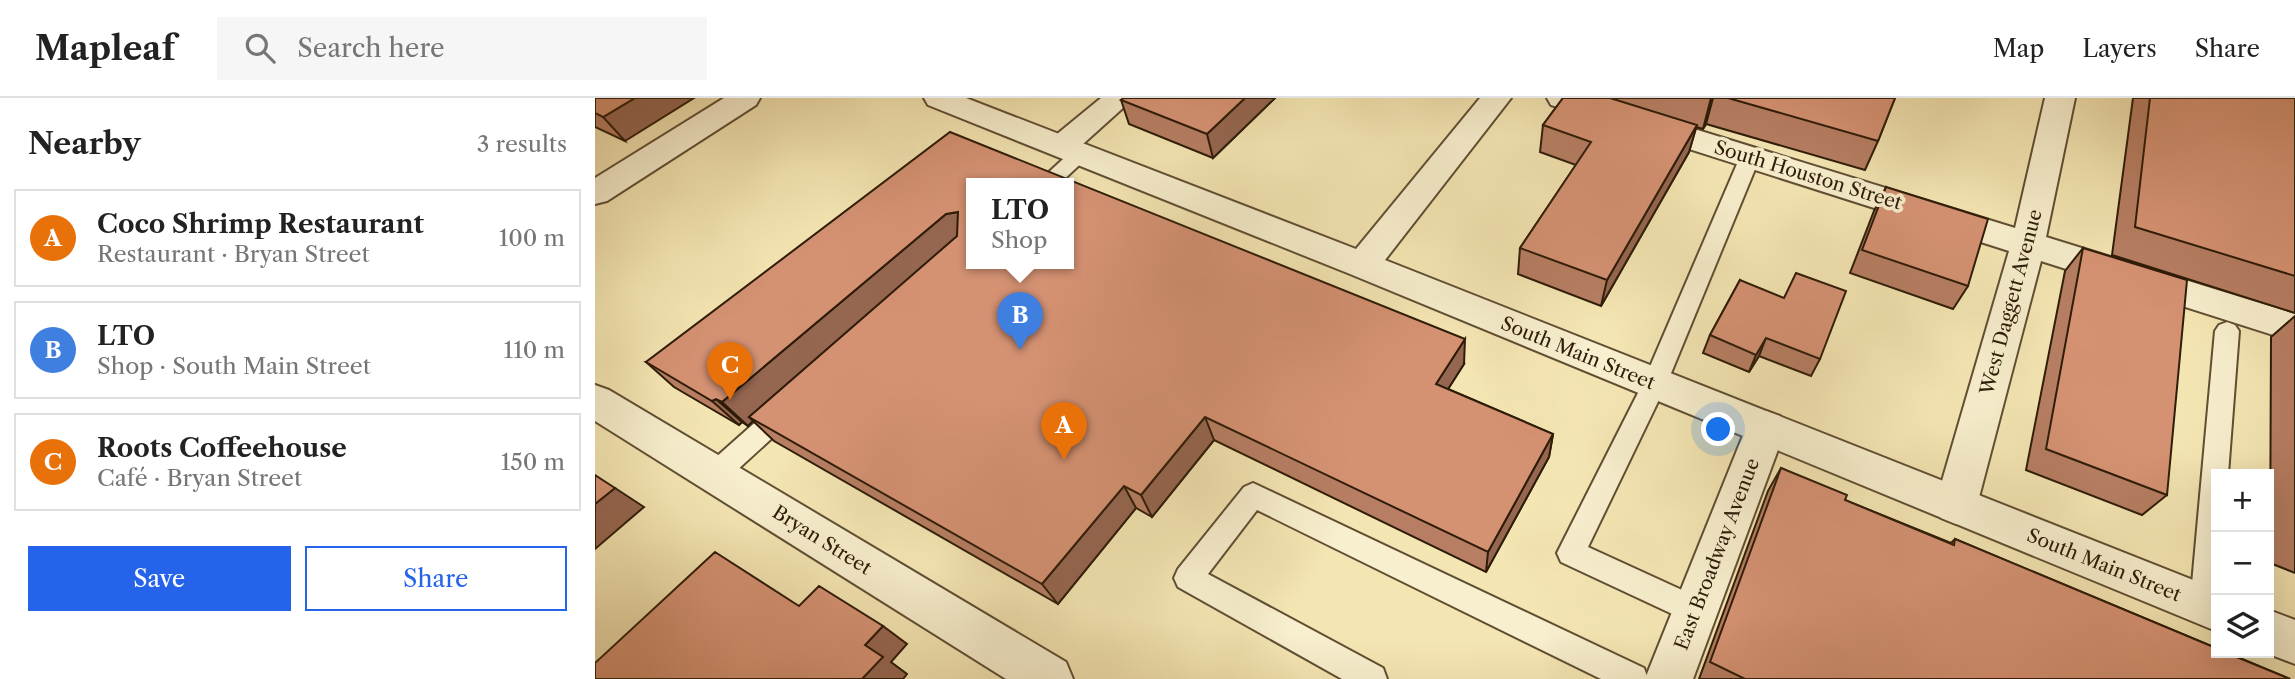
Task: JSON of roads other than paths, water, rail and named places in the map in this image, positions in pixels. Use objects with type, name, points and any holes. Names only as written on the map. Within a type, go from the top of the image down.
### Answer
[{"type":"street","points":[[595,193],[745,98]]},
{"type":"street","name":"South Main Street","points":[[939,98],[1362,265],[2210,608]]},
{"type":"street","points":[[1072,150],[1119,98]]},
{"type":"street","points":[[1362,265],[1496,98]]},
{"type":"street","name":"South Houston Street","points":[[1562,98],[2295,328]]},
{"type":"street","name":"West Daggett Avenue","points":[[1956,505],[2028,244],[2060,98]]},
{"type":"street","name":"Bryan Street","points":[[595,401],[1049,679]]},
{"type":"street","name":"East Broadway Avenue","points":[[1669,679],[1766,428]]},
{"type":"street","points":[[2274,634],[2295,642]]},
{"type":"lane","points":[[1051,178],[1072,150]]},
{"type":"lane","points":[[1696,611],[1571,553],[1655,383],[1750,157]]},
{"type":"lane","points":[[2210,608],[2227,331]]},
{"type":"lane","points":[[715,474],[807,392]]},
{"type":"lane","points":[[1372,679],[1188,578],[1253,495],[1633,679]]},
{"type":"place","name":"LTO","points":[[1020,350]]},
{"type":"place","name":"Roots Coffeehouse","points":[[730,400]]},
{"type":"place","name":"Coco Shrimp Restaurant","points":[[1064,460]]}]
